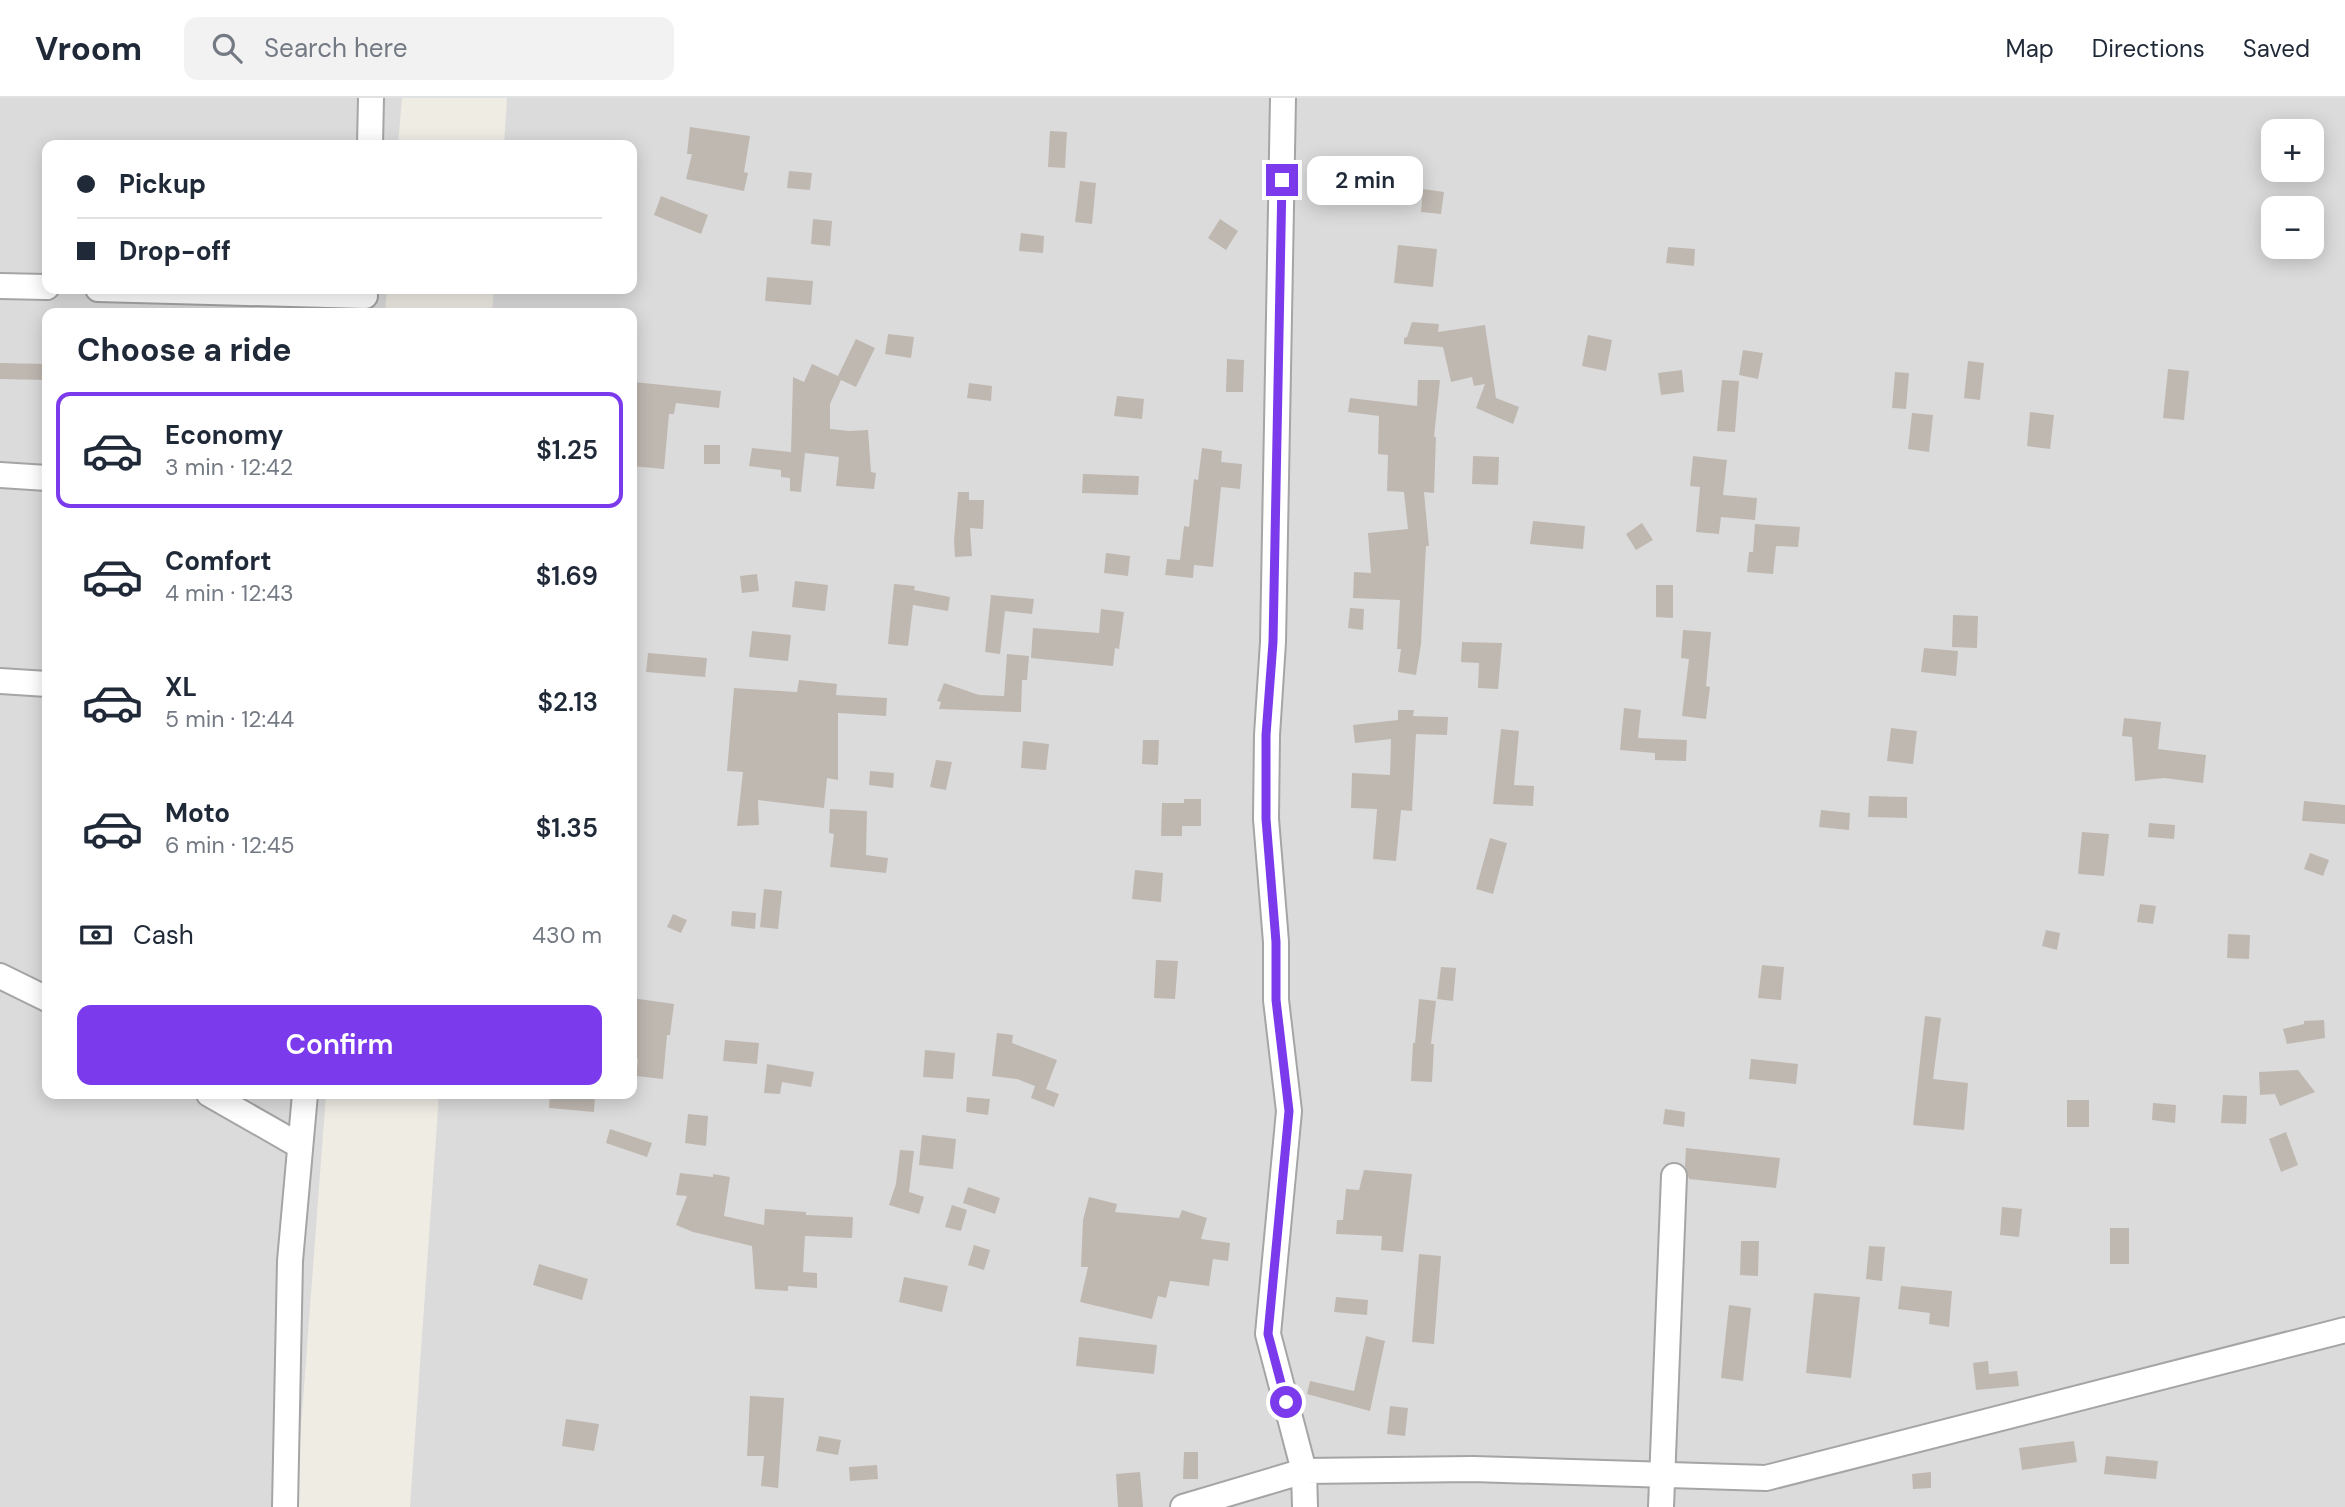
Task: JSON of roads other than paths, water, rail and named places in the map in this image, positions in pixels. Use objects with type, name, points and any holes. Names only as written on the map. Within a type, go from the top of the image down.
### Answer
[{"type":"street","points":[[370,140],[371,98]]},
{"type":"street","points":[[1283,98],[1274,628],[1266,735],[1266,819],[1276,942],[1276,1000],[1289,1111],[1268,1334],[1304,1471],[1305,1507]]},
{"type":"street","points":[[0,286],[42,288]]},
{"type":"street","points":[[232,294],[365,299]]},
{"type":"street","points":[[0,475],[42,478]]},
{"type":"street","points":[[0,681],[42,684]]},
{"type":"street","points":[[0,976],[42,997]]},
{"type":"street","points":[[218,1099],[300,1146]]},
{"type":"street","points":[[285,1507],[290,1261],[305,1099]]},
{"type":"street","points":[[1661,1507],[1674,1176]]},
{"type":"street","points":[[1183,1507],[1304,1471],[1473,1469],[1766,1478],[2345,1330]]}]
